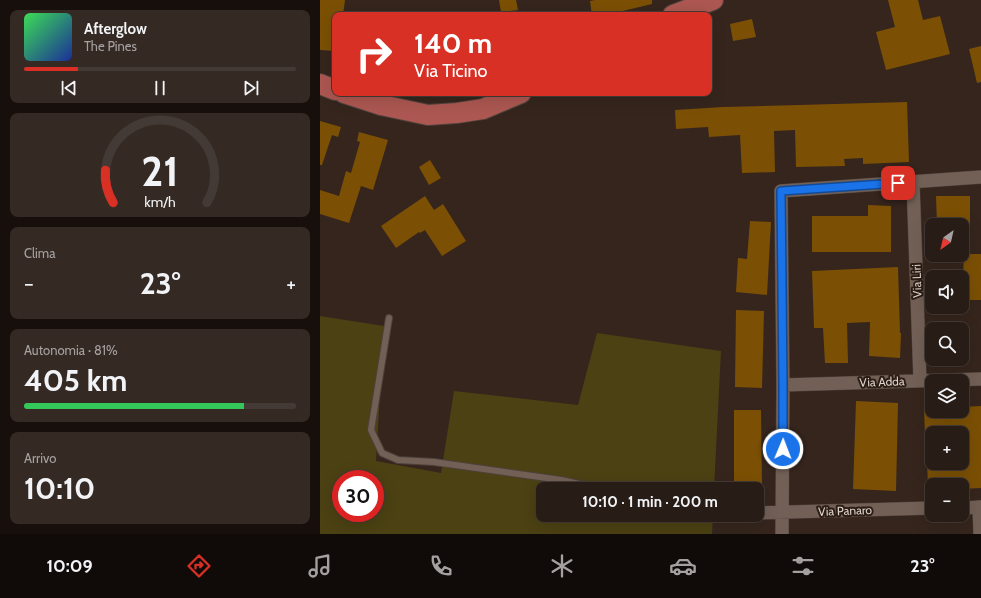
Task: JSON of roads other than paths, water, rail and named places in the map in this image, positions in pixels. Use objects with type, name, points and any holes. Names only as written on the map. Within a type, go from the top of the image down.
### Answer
[{"type":"main road","points":[[681,12],[712,0]]},
{"type":"main road","points":[[320,84],[332,89]]},
{"type":"main road","points":[[353,96],[381,105],[428,115],[483,109],[514,96]]},
{"type":"street","points":[[782,534],[783,385],[781,191],[981,177]]},
{"type":"street","name":"Via Liri","points":[[913,182],[920,381]]},
{"type":"street","name":"Via Adda","points":[[783,385],[981,379]]},
{"type":"street","points":[[969,508],[980,507],[980,534]]},
{"type":"street","name":"Via Panaro","points":[[764,513],[925,508]]},
{"type":"lane","points":[[389,318],[371,430],[382,453],[398,460],[434,462],[570,482]]}]
